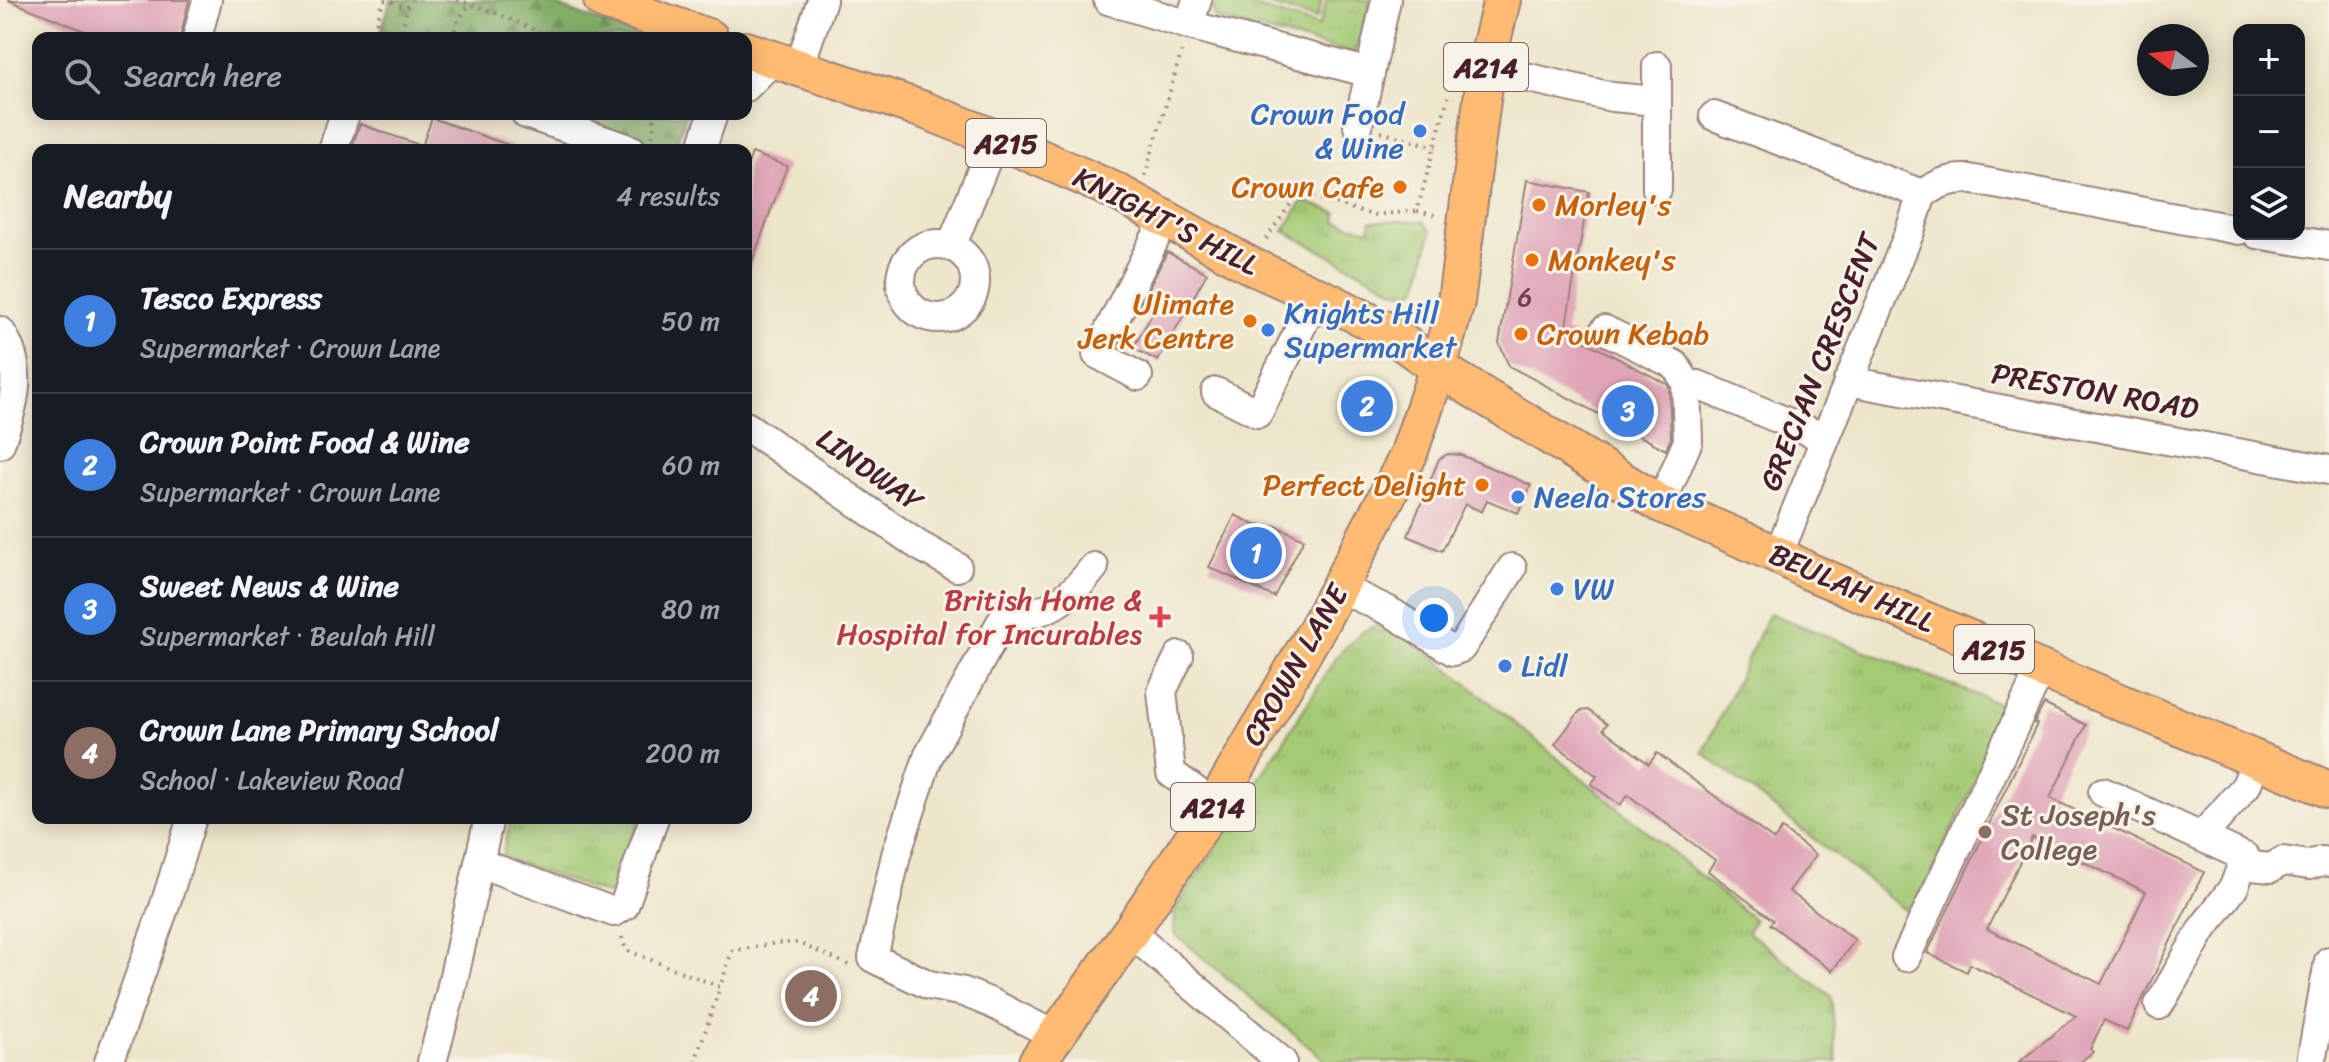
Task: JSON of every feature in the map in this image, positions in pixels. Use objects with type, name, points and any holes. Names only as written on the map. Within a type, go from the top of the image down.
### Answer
[{"type":"main road","points":[[602,0],[690,32]]},
{"type":"main road","name":"A214","points":[[1438,368],[1456,302],[1486,68],[1502,0]]},
{"type":"main road","name":"KNIGHT'S HILL","points":[[773,59],[924,110],[995,138],[1151,210],[1253,267],[1384,329],[1438,368]]},
{"type":"main road","name":"BEULAH HILL","points":[[1438,368],[1661,504],[1808,571],[2329,790]]},
{"type":"main road","name":"CROWN LANE","points":[[1046,1048],[1130,932],[1215,805],[1340,588],[1408,456],[1438,368]]},
{"type":"street","points":[[199,32],[207,0]]},
{"type":"street","points":[[752,81],[822,0]]},
{"type":"street","points":[[1108,0],[1193,12],[1370,73]]},
{"type":"street","points":[[1358,126],[1386,0]]},
{"type":"street","points":[[1657,66],[1657,189]]},
{"type":"street","points":[[1486,68],[1612,97],[1657,101]]},
{"type":"street","points":[[1714,116],[1922,194],[1944,181],[1969,179],[2233,229]]},
{"type":"street","points":[[335,144],[343,120]]},
{"type":"street","points":[[544,120],[614,144]]},
{"type":"street","points":[[703,144],[711,120]]},
{"type":"street","points":[[951,247],[995,138]]},
{"type":"street","name":"GRECIAN CRESCENT","points":[[1778,555],[1910,231],[1922,194]]},
{"type":"street","points":[[1138,376],[1097,354],[1151,210]]},
{"type":"street","points":[[2293,240],[2329,246]]},
{"type":"street","points":[[1216,392],[1258,413],[1307,315],[1333,303]]},
{"type":"street","points":[[1605,330],[1675,365],[1686,382],[1688,441],[1661,504]]},
{"type":"street","points":[[0,331],[11,349],[16,380],[16,393],[0,444]]},
{"type":"street","name":"PRESTON ROAD","points":[[1848,381],[2329,470]]},
{"type":"street","points":[[1698,385],[1825,438]]},
{"type":"street","name":"LINDWAY","points":[[752,430],[918,545],[957,567]]},
{"type":"street","points":[[1046,1048],[991,1003],[964,992],[929,985],[873,958],[896,855],[928,757],[1005,615],[1034,613],[1059,602],[1081,585],[1094,567]]},
{"type":"street","points":[[1340,588],[1389,611],[1453,651],[1461,648],[1512,568]]},
{"type":"street","points":[[1179,656],[1162,691],[1171,773],[1215,805]]},
{"type":"street","points":[[1906,957],[2041,669]]},
{"type":"street","points":[[2202,836],[2246,786],[2256,760]]},
{"type":"street","points":[[2103,792],[2245,857],[2234,887],[2203,928],[2159,1005]]},
{"type":"street","points":[[109,1062],[190,824]]},
{"type":"street","points":[[432,1062],[488,824]]},
{"type":"street","points":[[479,863],[614,912],[624,906],[652,824]]},
{"type":"street","points":[[2243,865],[2271,868],[2283,861],[2309,865],[2329,862]]},
{"type":"street","points":[[1130,932],[1282,1062]]},
{"type":"street","points":[[2311,1062],[2329,961]]},
{"type":"path","points":[[373,32],[384,0],[407,7]]},
{"type":"path","points":[[402,32],[407,7],[412,0]]},
{"type":"path","points":[[457,0],[539,32]]},
{"type":"path","points":[[454,32],[463,12],[471,4]]},
{"type":"path","points":[[1151,210],[1193,12]]},
{"type":"path","points":[[1253,267],[1270,233],[1299,192],[1372,215],[1417,211],[1448,97]]},
{"type":"path","points":[[1358,126],[1436,147]]},
{"type":"path","points":[[614,912],[626,950],[720,987]]},
{"type":"path","points":[[695,1062],[732,951],[777,943],[798,943],[855,968]]},
{"type":"green space","points":[[391,0],[542,0],[627,32],[380,32]]},
{"type":"green space","points":[[1211,0],[1235,0],[1319,26],[1327,0],[1371,0],[1355,54],[1214,18]]},
{"type":"green space","points":[[1250,0],[1322,0],[1317,19]]},
{"type":"green space","points":[[577,120],[684,120],[676,144],[649,144]]},
{"type":"green space","points":[[1303,201],[1337,213],[1336,221],[1369,230],[1371,221],[1423,221],[1431,232],[1419,285],[1412,293],[1397,291],[1284,231]]},
{"type":"green space","points":[[1769,613],[2010,708],[1912,915],[1703,753]]},
{"type":"green space","points":[[1382,622],[1442,663],[1754,920],[1748,932],[1831,996],[1837,1062],[1327,1062],[1174,933],[1175,911],[1339,654],[1362,632]]},
{"type":"green space","points":[[510,824],[638,824],[613,891],[606,894],[502,857]]},
{"type":"building","points":[[8,0],[189,0],[181,32],[87,32]]},
{"type":"building","points":[[431,120],[438,120],[506,144],[423,144]]},
{"type":"building","points":[[360,124],[416,144],[353,144]]},
{"type":"building","points":[[752,153],[787,166],[752,262]]},
{"type":"building","points":[[1527,180],[1589,192],[1565,331],[1667,384],[1671,438],[1666,450],[1509,366],[1499,343]]},
{"type":"building","points":[[1167,252],[1207,273],[1158,361],[1133,348],[1155,309],[1142,302]]},
{"type":"building","points":[[1448,454],[1461,455],[1531,485],[1518,513],[1487,500],[1482,512],[1465,504],[1442,551],[1408,536],[1439,459]]},
{"type":"building","points":[[1235,515],[1255,525],[1276,526],[1304,539],[1274,597],[1209,567]]},
{"type":"building","points":[[2044,704],[2086,725],[2050,798],[2204,872],[2127,1031],[2104,1020],[2090,1049],[2093,1052],[2080,1062],[2019,1062],[2076,1016],[1970,964],[1967,972],[1927,953],[2037,724],[2034,723]],"holes":[[[2032,837],[2146,892],[2101,984],[1987,929]]]},
{"type":"building","points":[[1588,710],[1607,724],[1603,729],[1649,764],[1657,753],[1774,840],[1782,829],[1816,855],[1789,891],[1855,940],[1832,971],[1770,924],[1773,920],[1708,871],[1715,860],[1628,795],[1620,805],[1591,784],[1597,776],[1555,744],[1580,711]]},
{"type":"place","name":"Crown Food & Wine","points":[[1420,131]]},
{"type":"place","name":"Crown Cafe","points":[[1400,187]]},
{"type":"place","name":"Morley's","points":[[1539,205]]},
{"type":"place","name":"Monkey's","points":[[1532,260]]},
{"type":"place","name":"Ulimate Jerk Centre","points":[[1250,321]]},
{"type":"place","name":"Knights Hill Supermarket","points":[[1268,330]]},
{"type":"place","name":"Crown Kebab","points":[[1521,334]]},
{"type":"place","name":"Crown Point Food & Wine","points":[[1367,406]]},
{"type":"place","name":"Sweet News & Wine","points":[[1628,411]]},
{"type":"place","name":"Perfect Delight","points":[[1482,485]]},
{"type":"place","name":"Neela Stores","points":[[1518,497]]},
{"type":"place","name":"Tesco Express","points":[[1256,553]]},
{"type":"place","name":"VW","points":[[1557,589]]},
{"type":"place","name":"British Home & Hospital for Incurables","points":[[1160,617]]},
{"type":"place","name":"Lidl","points":[[1505,666]]},
{"type":"place","name":"St Joseph's College","points":[[1985,832]]},
{"type":"place","name":"Crown Lane Primary School","points":[[811,996]]}]
